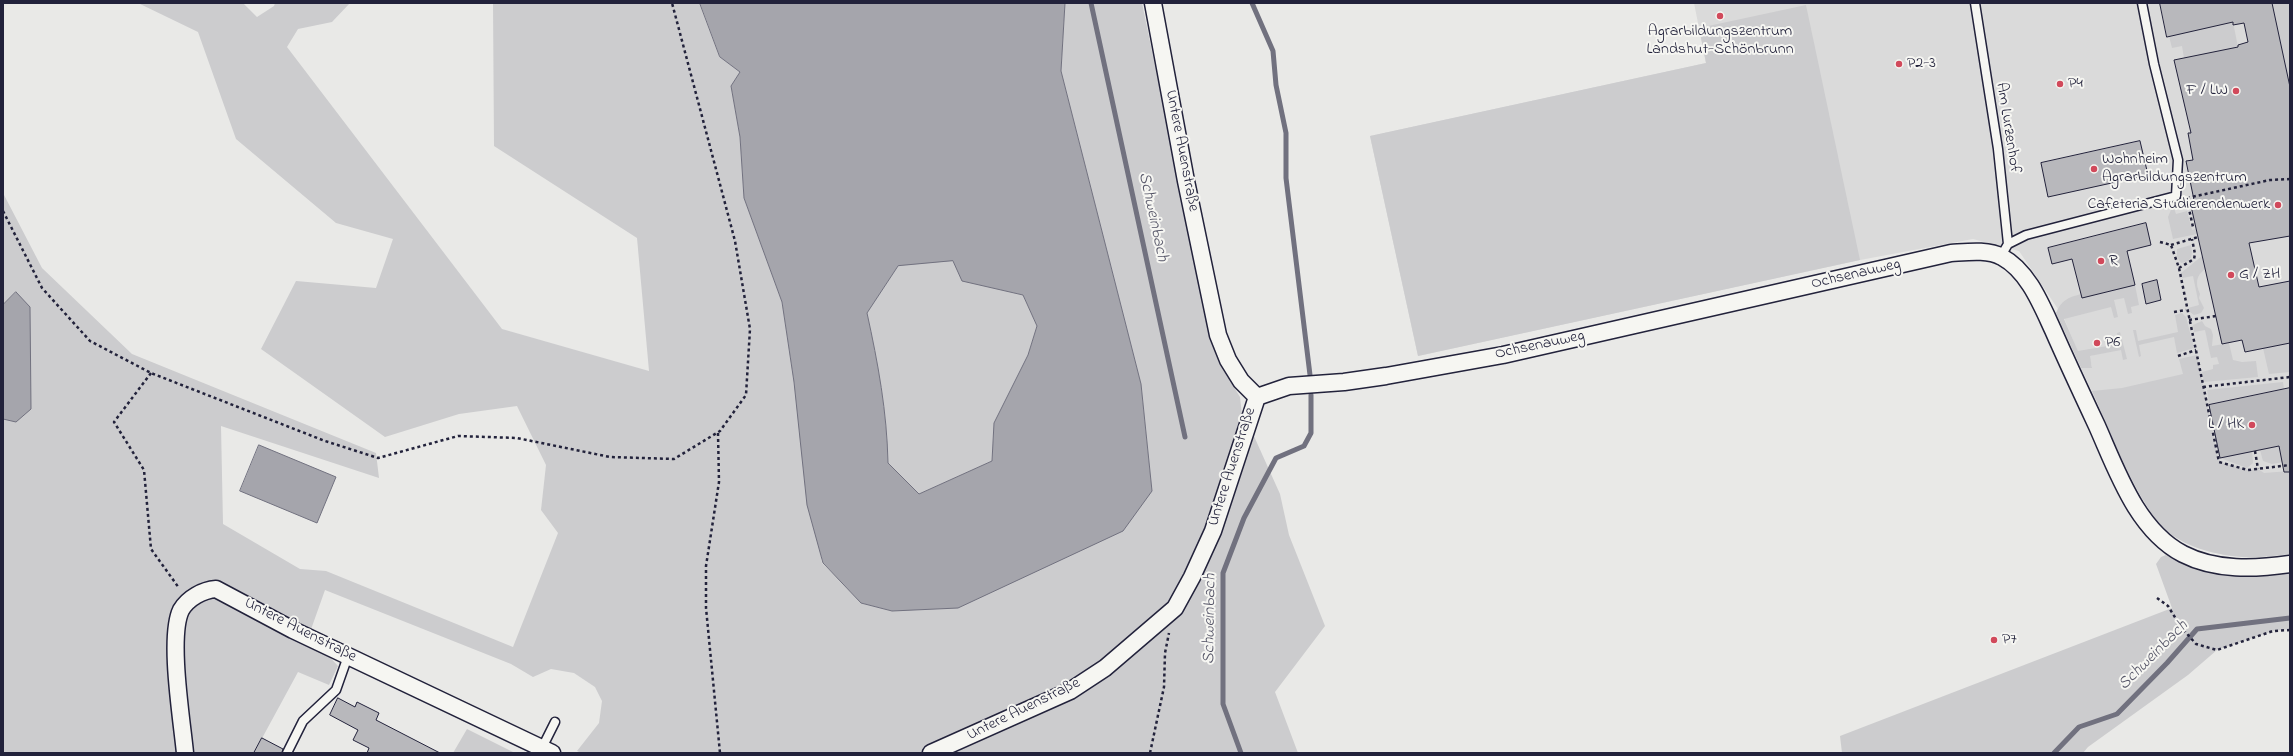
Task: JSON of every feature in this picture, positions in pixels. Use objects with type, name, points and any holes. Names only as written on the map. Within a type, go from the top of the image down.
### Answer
[{"type":"street","name":"Untere Auenstraße","points":[[931,753],[1070,690],[1116,659],[1175,608],[1192,577],[1213,531],[1257,397],[1241,381],[1228,360],[1218,335],[1186,181],[1153,3]]},
{"type":"street","name":"Ochsenauweg","points":[[1257,397],[1289,386],[1321,384],[1386,376],[1504,355],[1951,253],[2005,250],[2039,301],[2130,499],[2159,537],[2183,554],[2229,567],[2256,569],[2290,564]]},
{"type":"street","name":"Untere Auenstraße","points":[[185,753],[176,654],[177,628],[181,610],[188,602],[207,590],[216,589],[293,630],[541,750]]},
{"type":"lane","name":"Am Lurzenhof","points":[[1975,3],[1998,149],[2005,250]]},
{"type":"lane","points":[[2005,250],[2026,235],[2176,196],[2178,160],[2154,64],[2142,3]]},
{"type":"lane","points":[[287,753],[303,721],[336,690],[348,656]]},
{"type":"lane","points":[[541,750],[555,722]]},
{"type":"path","points":[[3,211],[42,288],[90,341],[152,374],[325,441],[378,458],[458,436],[517,438],[610,457],[674,459],[718,432],[746,394],[750,329],[735,241],[672,3]]},
{"type":"path","points":[[2176,196],[2186,198],[2270,180],[2290,179]]},
{"type":"path","points":[[2186,198],[2193,227]]},
{"type":"path","points":[[2160,242],[2171,245],[2198,238]]},
{"type":"path","points":[[2178,268],[2194,259],[2195,254],[2192,240]]},
{"type":"path","points":[[2171,245],[2178,268],[2219,462],[2248,470],[2290,465]]},
{"type":"path","points":[[2174,312],[2186,310]]},
{"type":"path","points":[[2189,320],[2216,316]]},
{"type":"path","points":[[2178,356],[2196,350]]},
{"type":"path","points":[[152,374],[114,422],[144,470],[151,549],[188,602]]},
{"type":"path","points":[[2203,387],[2290,377]]},
{"type":"path","points":[[718,432],[719,482],[706,566],[706,608],[720,753]]},
{"type":"path","points":[[2255,451],[2258,469]]},
{"type":"path","points":[[2157,598],[2168,606],[2181,627],[2196,644],[2217,650],[2273,631],[2290,630]]},
{"type":"path","points":[[1150,753],[1164,687],[1165,653],[1175,608]]},
{"type":"shaded area","points":[[138,3],[243,3],[257,17],[274,6],[275,3],[350,3],[332,22],[298,29],[287,47],[502,329],[649,371],[637,238],[494,146],[493,3],[700,3],[720,57],[740,72],[731,86],[740,137],[744,198],[782,302],[822,563],[861,603],[892,611],[1152,491],[1141,384],[1061,71],[1065,3],[1142,3],[1210,332],[1219,363],[1240,397],[1242,415],[1253,434],[1280,494],[1289,535],[1325,626],[1275,692],[1298,753],[581,753],[577,751],[599,723],[602,701],[595,687],[574,673],[551,669],[533,677],[511,664],[325,590],[309,635],[338,666],[329,685],[298,672],[254,753],[3,753],[3,193],[42,268],[132,354],[376,453],[379,478],[221,426],[223,524],[300,569],[326,571],[513,647],[558,533],[541,510],[546,465],[517,406],[459,414],[385,437],[261,349],[296,281],[376,288],[393,239],[336,223],[236,139],[198,32]]},
{"type":"shaded area","points":[[700,3],[1065,3],[1061,71],[1141,384],[1152,491],[1123,531],[958,608],[892,611],[861,603],[823,563],[807,505],[794,382],[782,302],[744,198],[740,137],[731,86],[740,72],[720,57]],"holes":[[[953,261],[962,281],[1023,295],[1037,326],[1028,355],[994,423],[992,461],[919,494],[888,463],[886,425],[881,388],[867,313],[898,266]]]},
{"type":"shaded area","points":[[1694,3],[2290,3],[2290,554],[2243,557],[2224,555],[2187,543],[2168,532],[2153,516],[2139,492],[2081,368],[2092,367],[2089,356],[2121,349],[2120,344],[2078,352],[2064,318],[2019,251],[1973,239],[1860,260],[1418,356],[1370,136],[1706,63]]},
{"type":"shaded area","points":[[2272,3],[2290,3],[2290,87]]},
{"type":"shaded area","points":[[1806,5],[1860,260],[1418,356],[1370,136],[1706,63],[1699,28]]},
{"type":"shaded area","points":[[2233,22],[2238,47],[2184,58],[2182,46],[2172,48],[2169,36]]},
{"type":"shaded area","points":[[2173,205],[2176,214],[2187,211],[2192,230],[2196,229],[2197,234],[2173,239],[2168,217]]},
{"type":"shaded area","points":[[2191,245],[2192,252],[2190,260],[2181,263],[2177,257],[2177,249]]},
{"type":"shaded area","points":[[2202,256],[2205,269],[2198,277],[2197,286],[2200,294],[2199,298],[2204,308],[2201,313],[2194,315],[2188,308],[2199,305],[2193,276],[2182,278],[2181,273]]},
{"type":"shaded area","points":[[953,261],[996,288],[1023,295],[1037,326],[1028,355],[994,423],[992,461],[919,494],[888,463],[886,425],[881,388],[867,313],[898,266]]},
{"type":"shaded area","points":[[2135,285],[2139,305],[2131,307],[2132,313],[2128,314],[2124,298],[2114,300],[2118,317],[2114,318],[2111,307],[2064,319],[2078,351],[2119,344],[2117,333],[2120,332],[2127,359],[2123,360],[2121,350],[2090,356],[2092,368],[2081,368],[2056,313],[2060,305],[2069,298],[2081,294],[2082,298]]},
{"type":"shaded area","points":[[16,292],[30,307],[31,409],[16,422],[3,419],[3,305]]},
{"type":"shaded area","points":[[2182,313],[2186,317],[2194,348],[2177,353],[2174,337],[2139,345],[2141,356],[2139,357],[2133,330],[2136,330],[2138,341],[2178,332],[2175,315]]},
{"type":"shaded area","points":[[2202,321],[2205,326],[2211,329],[2213,335],[2212,346],[2229,343],[2233,360],[2242,362],[2256,361],[2258,377],[2204,382],[2202,372],[2213,369],[2213,365],[2219,364],[2217,357],[2211,358],[2205,330],[2194,332],[2193,325]]},
{"type":"shaded area","points":[[2290,343],[2290,372],[2269,374],[2263,348]]},
{"type":"shaded area","points":[[2197,355],[2219,462],[2248,470],[2258,469],[2264,473],[2290,471],[2290,554],[2254,557],[2232,556],[2203,550],[2176,538],[2157,520],[2135,486],[2125,466],[2092,391],[2122,388],[2183,374],[2179,359]]},
{"type":"shaded area","points":[[2283,382],[2284,389],[2209,405],[2207,390]]},
{"type":"shaded area","points":[[259,445],[336,477],[317,523],[240,491]]},
{"type":"shaded area","points":[[2279,446],[2280,454],[2290,452],[2290,461],[2272,464],[2263,461],[2260,450]]},
{"type":"shaded area","points":[[2252,451],[2253,463],[2247,468],[2220,458]]},
{"type":"shaded area","points":[[2166,555],[2197,569],[2226,575],[2241,576],[2273,574],[2290,571],[2290,629],[2273,631],[2217,650],[2188,675],[2088,747],[2083,753],[1842,753],[1840,736],[2172,608],[2156,564],[2161,557]]},
{"type":"shaded area","points":[[467,729],[515,753],[453,753]]},
{"type":"building","points":[[2160,3],[2272,3],[2290,87],[2290,236],[2249,243],[2259,287],[2290,281],[2290,343],[2245,352],[2242,340],[2222,344],[2191,206],[2195,205],[2186,161],[2193,160],[2188,133],[2191,133],[2174,60],[2238,47],[2238,45],[2248,42],[2244,23],[2233,25],[2233,22],[2167,37]]},
{"type":"building","name":"Wohnheim Agrarbildungszentrum","points":[[2140,141],[2148,175],[2048,197],[2041,163]]},
{"type":"building","name":"R","points":[[2146,223],[2151,245],[2127,251],[2135,285],[2082,298],[2072,259],[2052,264],[2048,248]]},
{"type":"building","points":[[2157,280],[2161,300],[2146,304],[2142,284]]},
{"type":"building","name":"L / HK","points":[[2290,388],[2290,472],[2284,472],[2279,446],[2220,458],[2209,405]]},
{"type":"building","points":[[338,698],[355,707],[357,702],[379,713],[376,720],[440,753],[367,753],[369,748],[353,740],[358,730],[330,715]]},
{"type":"building","points":[[262,738],[283,749],[282,753],[254,753]]},
{"type":"waterway","name":"Schweinbach","points":[[1091,3],[1185,437]]},
{"type":"waterway","name":"Schweinbach","points":[[1252,3],[1273,51],[1276,85],[1286,133],[1286,178],[1310,375]]},
{"type":"waterway","name":"Schweinbach","points":[[1241,753],[1223,704],[1223,573],[1244,518],[1276,458],[1304,446],[1311,433],[1311,395]]},
{"type":"waterway","name":"Schweinbach","points":[[2054,753],[2079,727],[2117,714],[2167,663],[2197,629],[2290,618]]},
{"type":"place","name":"Agrarbildungszentrum Landshut-Schönbrunn","points":[[1720,16]]},
{"type":"place","name":"P2-3","points":[[1899,64]]},
{"type":"place","name":"P4","points":[[2060,84]]},
{"type":"place","name":"F / LW","points":[[2236,91]]},
{"type":"place","name":"Wohnheim Agrarbildungszentrum","points":[[2094,169]]},
{"type":"place","name":"Cafeteria Studierendenwerk","points":[[2278,205]]},
{"type":"place","name":"R","points":[[2101,261]]},
{"type":"place","name":"G / ZH","points":[[2231,275]]},
{"type":"place","name":"P6","points":[[2097,343]]},
{"type":"place","name":"L / HK","points":[[2252,425]]},
{"type":"place","name":"P7","points":[[1994,640]]}]
